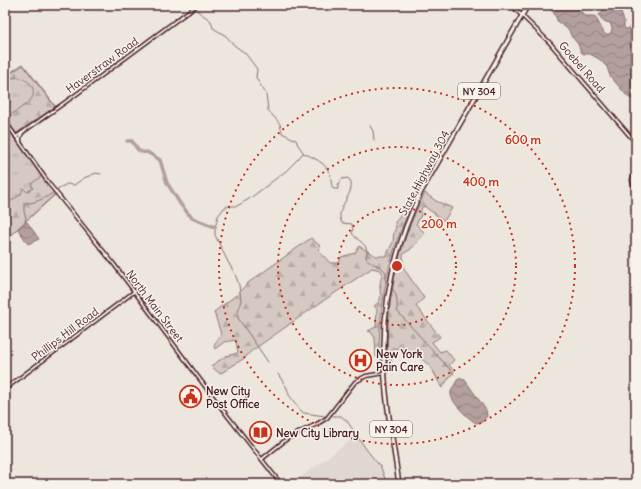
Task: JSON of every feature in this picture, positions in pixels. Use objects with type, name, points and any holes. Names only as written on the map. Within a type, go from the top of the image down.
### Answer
[{"type":"main road","name":"State Highway 304","points":[[399,484],[384,373],[384,333],[390,282],[402,237],[418,198],[528,5]]},
{"type":"street","name":"Haverstraw Road","points":[[16,137],[198,5]]},
{"type":"street","name":"Goebel Road","points":[[511,5],[550,43],[636,144]]},
{"type":"street","name":"North Main Street","points":[[5,121],[50,185],[135,292],[202,383],[281,484]]},
{"type":"street","points":[[21,145],[20,137],[24,131]]},
{"type":"street","points":[[636,171],[632,180],[636,192]]},
{"type":"street","name":"Phillips Hill Road","points":[[5,389],[135,292]]},
{"type":"street","points":[[262,460],[288,438],[327,418],[355,382],[366,376],[384,373]]},
{"type":"shaded area","points":[[356,436],[382,472],[386,484],[292,484]]},
{"type":"green space","points":[[23,64],[56,107],[15,134],[5,119],[5,76]]},
{"type":"green space","points":[[23,65],[55,107],[15,134],[5,119],[24,106],[32,98],[33,88],[26,80],[22,78],[10,78],[5,81],[5,77]]},
{"type":"green space","points":[[5,122],[56,194],[5,240]]},
{"type":"green space","points":[[42,176],[55,194],[5,240],[5,213],[8,212],[7,204],[21,194],[23,188],[27,192],[33,188],[31,184]]},
{"type":"green space","points":[[417,192],[399,235],[387,275],[380,328],[379,354],[376,357],[375,338],[371,332],[368,331],[376,327],[377,309],[374,306],[379,302],[380,298],[382,272],[372,268],[223,372],[219,373],[211,366],[226,356],[238,353],[236,340],[224,342],[215,349],[214,346],[221,334],[214,312],[235,296],[248,283],[311,238],[320,246],[319,251],[330,263],[339,263],[341,257],[355,253],[359,246],[376,256],[386,256],[393,242],[396,228],[395,222],[406,203]]},
{"type":"green space","points":[[425,193],[436,201],[452,208],[444,221],[424,206],[421,209],[421,215],[416,224],[425,233],[411,249],[403,254],[404,269],[424,298],[416,306],[440,337],[432,342],[440,352],[446,350],[454,360],[449,365],[454,371],[442,388],[429,365],[406,349],[392,348],[391,363],[388,368],[388,323],[394,278],[407,234]]},
{"type":"water","points":[[545,5],[573,5],[586,16],[595,16],[606,35],[611,33],[612,28],[610,23],[603,21],[599,15],[607,5],[611,9],[621,13],[624,21],[624,28],[627,29],[636,25],[636,100],[628,97],[610,76],[607,67],[599,59],[590,54],[584,54],[581,52],[569,30],[558,22],[554,13]]},
{"type":"water","points":[[27,222],[39,239],[28,244],[18,229]]},
{"type":"water","points":[[458,378],[465,380],[486,410],[487,416],[482,422],[476,423],[473,421],[464,414],[453,400],[451,392]]},
{"type":"waterway","points":[[195,9],[211,21],[213,28],[226,36],[234,45],[245,53],[257,69],[256,78],[266,94],[268,110],[280,124],[282,133],[296,140],[303,152]]},
{"type":"waterway","points":[[370,126],[373,131],[374,140]]},
{"type":"waterway","points":[[127,141],[132,141],[139,151],[147,152],[160,160],[167,183],[181,205],[192,218],[215,227]]},
{"type":"waterway","points":[[303,153],[326,167],[330,174],[334,189],[338,189],[338,185],[342,179],[347,178],[350,180],[350,190],[340,212],[340,218],[342,223],[352,224],[352,233],[367,249],[366,258],[386,272],[385,280],[389,285]]},
{"type":"waterway","points":[[268,362],[238,318],[241,300],[239,285],[215,235],[215,228],[218,216],[224,208],[228,206],[237,206],[249,199],[286,171],[303,153]]},
{"type":"waterway","points":[[57,189],[67,184],[74,185],[84,178],[96,173],[101,174]]},
{"type":"waterway","points":[[25,223],[26,217],[24,212],[24,203],[37,201],[53,193]]},
{"type":"waterway","points":[[391,287],[396,295],[397,311],[454,374]]},
{"type":"waterway","points":[[278,374],[287,388],[289,395],[301,411],[304,413],[325,416]]},
{"type":"waterway","points":[[333,416],[341,416],[347,421],[381,468],[387,484]]},
{"type":"place","name":"New York Pain Care","points":[[361,360]]},
{"type":"place","name":"New City Post Office","points":[[191,397]]},
{"type":"place","name":"New City Library","points":[[261,433]]}]
